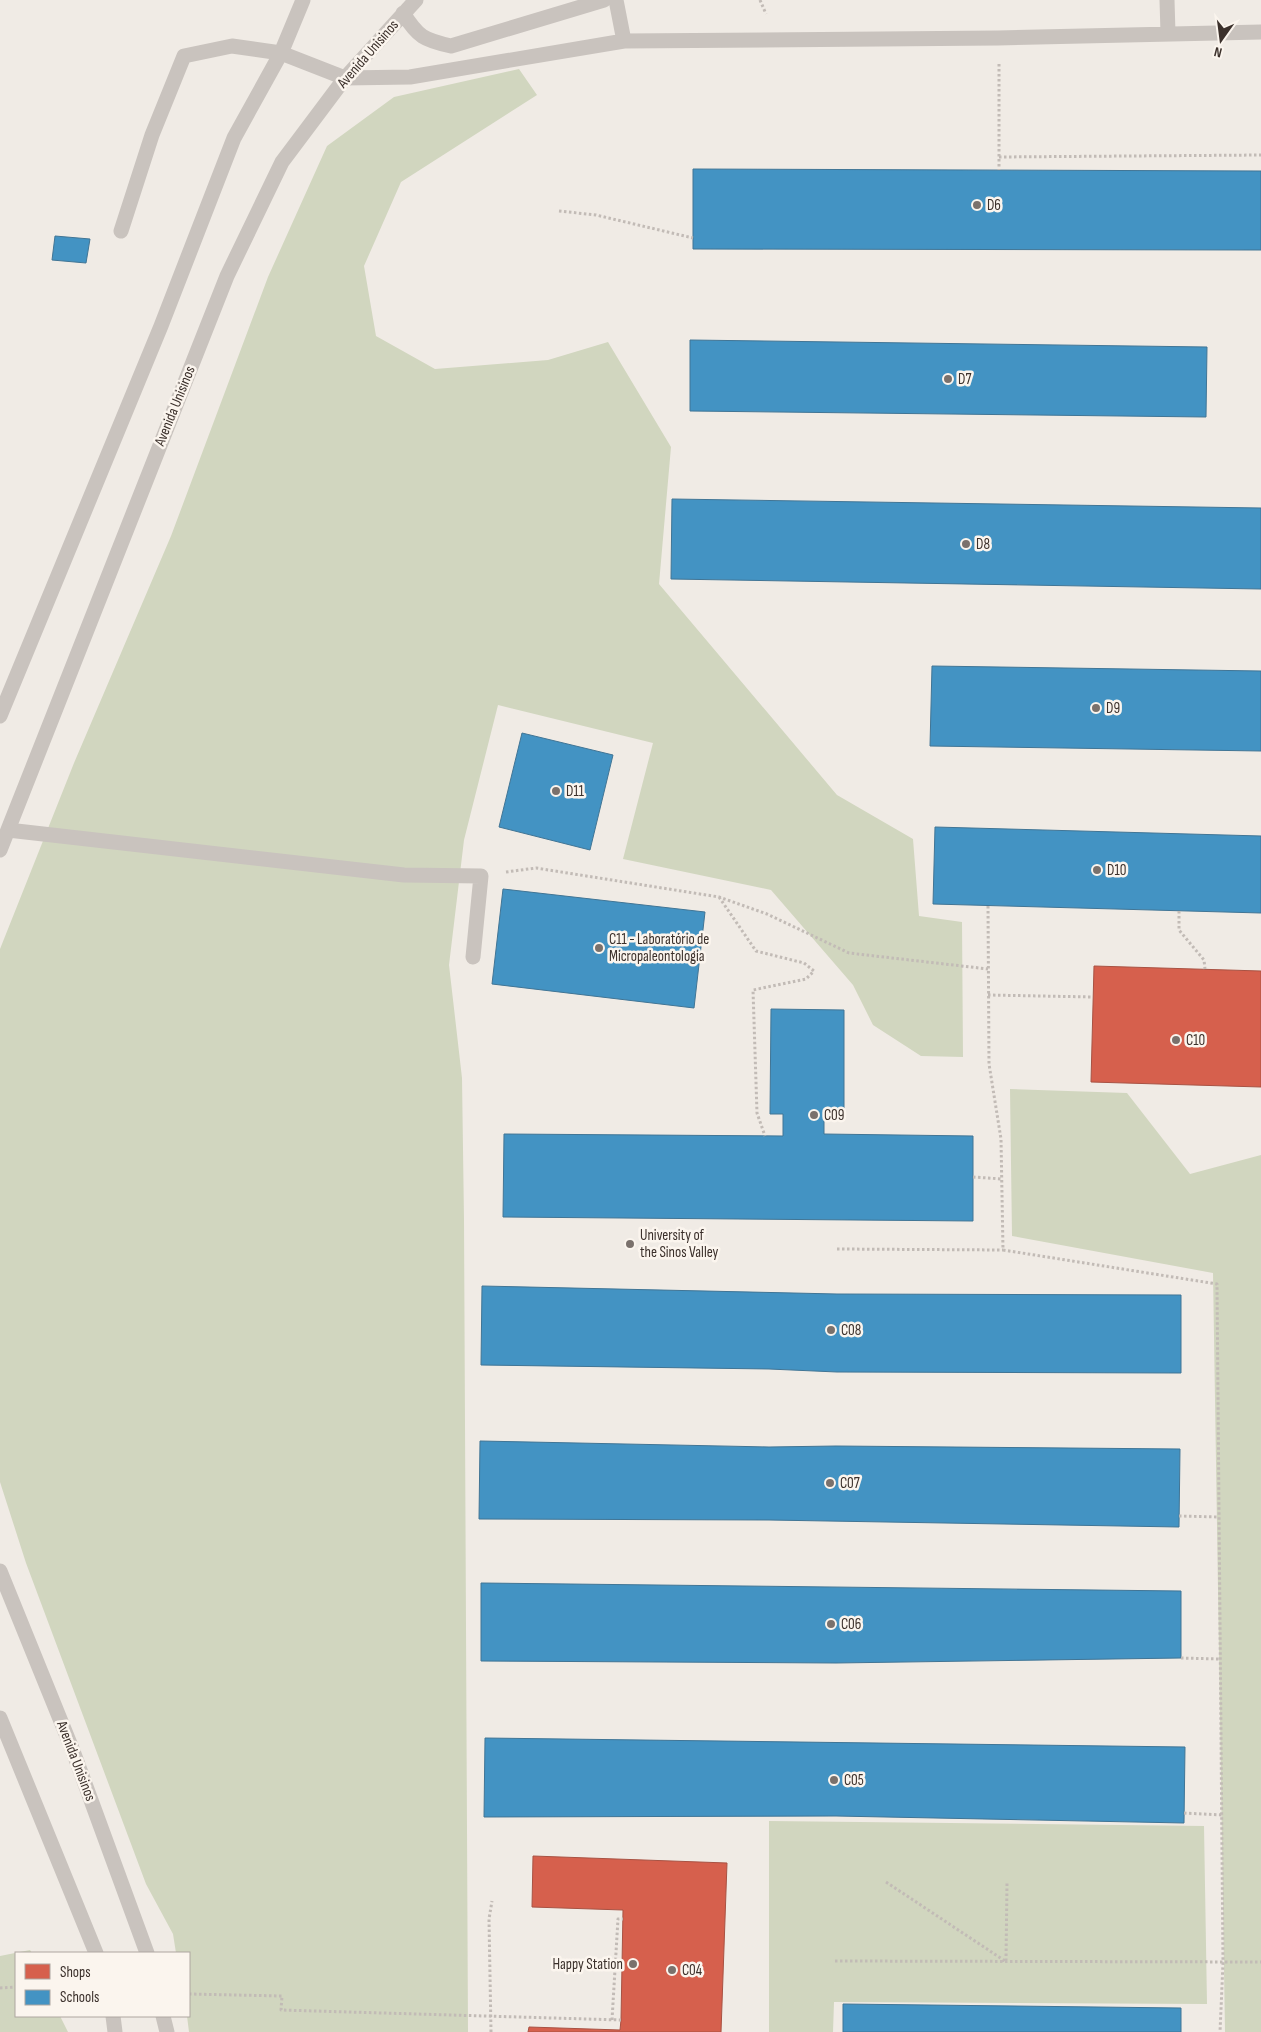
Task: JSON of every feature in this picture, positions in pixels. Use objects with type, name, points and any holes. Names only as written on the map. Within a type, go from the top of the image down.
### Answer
[{"type":"lane","points":[[0,716],[161,326],[234,138],[281,53],[303,0]]},
{"type":"lane","name":"Avenida Unisinos","points":[[0,850],[227,276],[282,162],[345,78],[416,0]]},
{"type":"lane","points":[[403,13],[414,32],[433,42],[451,46],[604,0]]},
{"type":"lane","points":[[616,0],[624,41]]},
{"type":"lane","points":[[1167,0],[1168,33]]},
{"type":"lane","points":[[121,231],[152,135],[184,56],[232,46],[281,53],[345,78],[410,77],[624,41],[998,38],[1261,32]]},
{"type":"lane","points":[[8,830],[404,875],[482,876],[473,957]]},
{"type":"lane","name":"Avenida Unisinos","points":[[0,1571],[6,1605],[73,1751],[147,1952]]},
{"type":"lane","points":[[0,1718],[96,1952]]},
{"type":"lane","points":[[113,2017],[115,2032]]},
{"type":"lane","points":[[163,2017],[166,2032]]},
{"type":"path","points":[[999,170],[1000,77]]},
{"type":"path","points":[[999,157],[1261,155]]},
{"type":"path","points":[[559,211],[596,215],[693,238]]},
{"type":"path","points":[[482,876],[536,868],[719,897],[767,914],[849,953],[988,969]]},
{"type":"path","points":[[719,897],[756,951],[804,962],[814,971],[806,978],[753,990],[757,1113],[765,1136]]},
{"type":"path","points":[[988,906],[988,1064],[1001,1139],[1003,1250]]},
{"type":"path","points":[[1179,911],[1179,930],[1204,960],[1205,969]]},
{"type":"path","points":[[988,995],[1093,997]]},
{"type":"path","points":[[973,1177],[1002,1179]]},
{"type":"path","points":[[837,1249],[1003,1250],[1217,1284],[1223,1963],[1220,2032]]},
{"type":"path","points":[[1179,1516],[1219,1517]]},
{"type":"path","points":[[1181,1658],[1220,1659]]},
{"type":"path","points":[[1184,1813],[1222,1814]]},
{"type":"path","points":[[886,1882],[1006,1961]]},
{"type":"path","points":[[1006,1961],[1007,1882]]},
{"type":"path","points":[[491,2032],[489,1919],[492,1900]]},
{"type":"path","points":[[612,2020],[618,1919],[623,1919]]},
{"type":"path","points":[[835,1961],[1261,1962]]},
{"type":"path","points":[[0,1988],[15,1987]]},
{"type":"path","points":[[190,1994],[282,1996],[281,2010],[622,2020]]},
{"type":"green space","points":[[519,69],[537,95],[401,182],[364,266],[376,336],[435,369],[548,360],[608,342],[671,447],[659,584],[837,795],[913,839],[919,916],[962,922],[963,1057],[921,1056],[873,1025],[853,985],[771,890],[623,859],[653,743],[498,705],[464,840],[449,965],[462,1078],[468,2032],[189,2032],[187,2017],[190,2017],[190,1952],[176,1952],[173,1934],[146,1884],[26,1563],[0,1482],[0,949],[74,763],[171,536],[268,277],[327,146],[394,97]]},
{"type":"green space","points":[[1010,1089],[1127,1093],[1190,1174],[1261,1155],[1261,2032],[1225,2032],[1213,1273],[1012,1236]]},
{"type":"green space","points":[[769,1821],[1204,1826],[1207,2004],[834,2002],[833,2032],[769,2032]]},
{"type":"green space","points":[[15,1953],[15,2017],[60,2017],[68,2032],[0,2032],[0,1956]]},
{"type":"building: Shops","name":"C10","points":[[1094,966],[1261,971],[1261,1087],[1091,1082]]},
{"type":"building: Shops","name":"C04","points":[[533,1856],[727,1863],[721,2032],[528,2032],[529,2027],[620,2030],[621,2020],[623,1910],[532,1907]]},
{"type":"building: Schools","name":"D6","points":[[693,169],[1261,171],[1261,250],[693,249]]},
{"type":"building: Schools","points":[[55,236],[90,239],[86,263],[52,260]]},
{"type":"building: Schools","name":"D7","points":[[690,340],[1207,347],[1206,417],[690,411]]},
{"type":"building: Schools","name":"D8","points":[[672,499],[1261,508],[1261,589],[671,579]]},
{"type":"building: Schools","name":"D9","points":[[932,666],[1261,671],[1261,751],[930,746]]},
{"type":"building: Schools","name":"D11","points":[[522,733],[613,755],[590,850],[499,827]]},
{"type":"building: Schools","name":"D10","points":[[935,827],[1261,836],[1261,913],[933,904]]},
{"type":"building: Schools","name":"C11 - Laboratório de Micropaleontologia","points":[[503,889],[705,912],[694,1008],[492,984]]},
{"type":"building: Schools","name":"C09","points":[[771,1009],[844,1010],[844,1118],[824,1117],[824,1134],[973,1136],[973,1221],[503,1217],[504,1134],[783,1136],[783,1114],[770,1114]]},
{"type":"building: Schools","name":"C08","points":[[482,1286],[837,1294],[1181,1295],[1181,1373],[837,1372],[769,1369],[481,1365]]},
{"type":"building: Schools","name":"C07","points":[[480,1441],[769,1447],[1180,1449],[1179,1527],[769,1520],[479,1519]]},
{"type":"building: Schools","name":"C06","points":[[481,1583],[1181,1591],[1181,1658],[836,1663],[481,1661]]},
{"type":"building: Schools","name":"C05","points":[[485,1738],[1185,1747],[1184,1823],[836,1816],[484,1817]]},
{"type":"building: Schools","points":[[843,2004],[1181,2008],[1181,2032],[843,2032]]},
{"type":"place","name":"D6","points":[[977,205]]},
{"type":"place","name":"D7","points":[[948,379]]},
{"type":"place","name":"D8","points":[[966,544]]},
{"type":"place","name":"D9","points":[[1096,708]]},
{"type":"place","name":"D11","points":[[556,791]]},
{"type":"place","name":"D10","points":[[1097,870]]},
{"type":"place","name":"C11 - Laboratório de Micropaleontologia","points":[[599,948]]},
{"type":"place","name":"C10","points":[[1176,1040]]},
{"type":"place","name":"C09","points":[[814,1115]]},
{"type":"place","name":"University of the Sinos Valley","points":[[630,1244]]},
{"type":"place","name":"C08","points":[[831,1330]]},
{"type":"place","name":"C07","points":[[830,1483]]},
{"type":"place","name":"C06","points":[[831,1624]]},
{"type":"place","name":"C05","points":[[834,1780]]},
{"type":"place","name":"Happy Station","points":[[633,1964]]},
{"type":"place","name":"C04","points":[[672,1970]]}]
